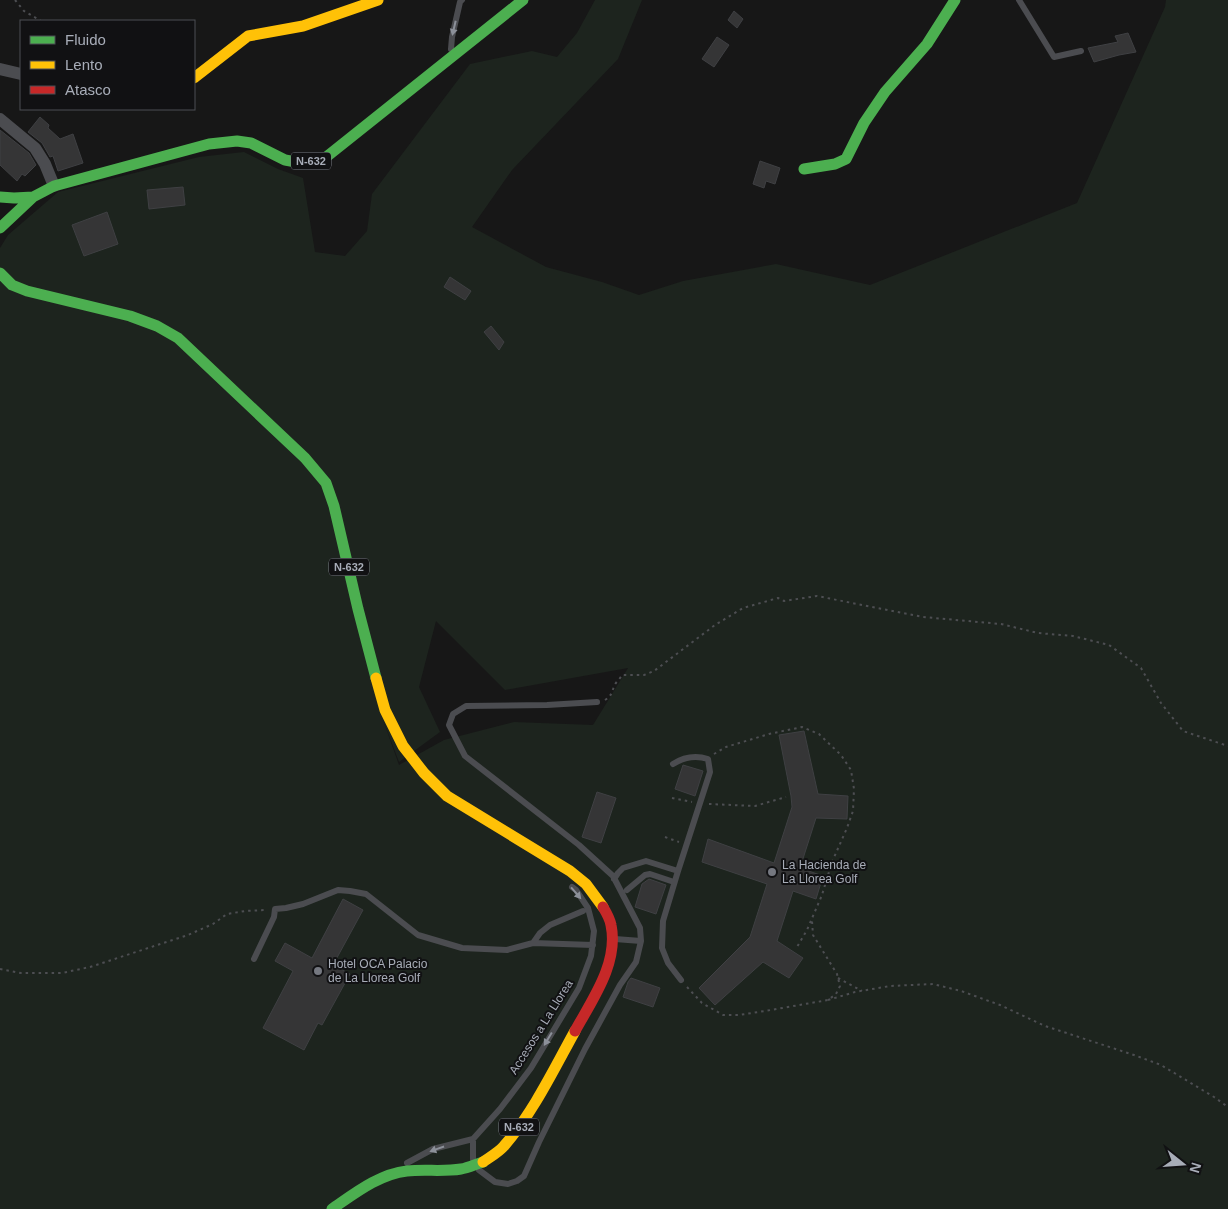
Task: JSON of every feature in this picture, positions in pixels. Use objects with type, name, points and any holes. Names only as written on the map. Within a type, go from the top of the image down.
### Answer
[{"type":"main road","points":[[195,77],[248,36],[303,26],[378,0]]},
{"type":"main road","name":"N-632","points":[[33,197],[54,186],[209,144],[237,141],[251,143],[285,160],[296,162],[307,162],[325,158],[523,0]]},
{"type":"main road","points":[[804,169],[835,164],[846,159],[864,123],[885,92],[927,44],[955,0]]},
{"type":"main road","points":[[0,197],[33,197]]},
{"type":"main road","points":[[0,228],[33,197]]},
{"type":"main road","points":[[0,260],[2,275]]},
{"type":"main road","name":"N-632","points":[[2,275],[12,285],[26,291],[130,316],[158,326],[178,338],[305,458],[326,483],[334,506],[358,609],[385,710],[403,746],[424,773],[447,796],[570,871],[586,884],[603,906],[611,924],[612,938],[609,965],[603,980],[541,1092],[521,1124],[503,1147],[484,1161],[463,1169],[435,1172],[406,1171],[383,1177],[332,1209]]},
{"type":"street","points":[[0,69],[20,74]]},
{"type":"street","points":[[0,119],[35,148],[45,164],[54,186]]},
{"type":"lane","points":[[450,58],[452,36],[462,0]]},
{"type":"lane","points":[[1019,0],[1054,57],[1081,51]]},
{"type":"lane","points":[[479,1170],[495,1182],[508,1184],[524,1176],[585,1049],[620,985],[636,962],[641,941],[640,928],[613,876],[579,844],[465,756],[449,725],[452,714],[466,706],[547,706],[597,702]]},
{"type":"lane","points":[[673,764],[682,758],[700,757],[708,759],[710,772],[663,921],[662,948],[668,963],[681,980]]},
{"type":"lane","points":[[530,846],[546,865]]},
{"type":"lane","points":[[614,879],[623,868],[646,861],[678,871]]},
{"type":"lane","points":[[627,890],[645,875],[650,874],[674,882]]},
{"type":"lane","name":"Accesos a La Llorea","points":[[473,1139],[500,1109],[531,1068],[579,988],[591,956],[594,931],[588,908],[576,890],[563,881]]},
{"type":"lane","points":[[254,959],[274,917],[275,910],[303,904],[338,890],[366,894],[418,935],[462,948],[507,950],[533,943],[593,945]]},
{"type":"lane","points":[[533,943],[540,933],[550,925],[582,911]]},
{"type":"lane","points":[[612,938],[641,941]]},
{"type":"lane","points":[[393,1174],[401,1166],[433,1149],[473,1139],[473,1159]]},
{"type":"path","points":[[15,0],[24,11],[39,20]]},
{"type":"path","points":[[597,702],[607,699],[622,675],[644,675],[654,671],[743,608],[778,598],[784,601],[817,596],[923,617],[1001,624],[1038,632],[1073,636],[1109,645],[1141,668],[1161,703],[1183,731],[1228,746]]},
{"type":"path","points":[[708,759],[726,747],[769,734],[802,727],[819,734],[841,755],[851,770],[854,789],[853,811],[832,862],[822,895],[797,947]]},
{"type":"path","points":[[672,798],[713,805],[755,806],[786,797]]},
{"type":"path","points":[[0,969],[21,973],[62,974],[90,967],[188,935],[212,924],[227,914],[275,910]]},
{"type":"path","points":[[812,919],[813,935],[837,974],[840,986],[836,994],[828,1000]]},
{"type":"path","points":[[838,978],[862,991]]},
{"type":"path","points":[[681,980],[702,1003],[723,1015],[765,1012],[890,986],[933,984],[961,991],[1046,1026],[1161,1065],[1228,1107]]},
{"type":"shaded area","points":[[595,0],[642,0],[618,59],[512,170],[472,227],[546,267],[602,282],[639,295],[683,281],[776,264],[870,285],[1077,203],[1165,7],[1166,0],[1228,0],[1228,1209],[0,1209],[0,248],[8,235],[58,192],[199,157],[244,152],[278,169],[303,178],[315,252],[345,256],[367,231],[372,194],[470,64],[532,51],[557,57],[577,33]],"holes":[[[436,621],[505,690],[628,668],[593,725],[514,722],[444,740],[399,765],[382,717],[399,762],[440,732],[419,687]]]},
{"type":"building","points":[[734,11],[743,19],[737,28],[728,20]]},
{"type":"building","points":[[1128,33],[1136,52],[1094,62],[1088,48],[1118,42],[1115,36]]},
{"type":"building","points":[[717,37],[729,45],[714,67],[702,59]]},
{"type":"building","points":[[40,117],[60,139],[73,134],[83,163],[58,171],[53,156],[50,157],[42,143],[28,132]]},
{"type":"building","points":[[0,130],[29,153],[36,165],[25,176],[22,174],[17,181],[0,165]]},
{"type":"building","points":[[760,161],[780,168],[775,184],[766,181],[764,188],[753,184]]},
{"type":"building","points":[[183,187],[185,205],[149,209],[147,190]]},
{"type":"building","points":[[107,212],[118,244],[84,256],[72,225]]},
{"type":"building","points":[[450,277],[471,291],[465,300],[444,287]]},
{"type":"building","points":[[491,326],[504,342],[499,350],[484,332]]},
{"type":"building","name":"La Hacienda de La Llorea Golf","points":[[804,731],[818,794],[848,796],[847,819],[816,818],[800,868],[823,876],[816,899],[793,891],[777,941],[803,958],[789,978],[763,962],[715,1005],[699,988],[750,937],[767,884],[702,862],[708,839],[774,863],[792,807],[779,735]]},
{"type":"building","points":[[683,765],[703,771],[695,796],[675,789]]},
{"type":"building","points":[[597,792],[616,798],[601,843],[582,837]]},
{"type":"building","points":[[649,879],[666,885],[656,914],[635,907],[642,884]]},
{"type":"building","points":[[343,899],[363,910],[333,965],[350,974],[322,1025],[318,1023],[304,1050],[263,1028],[293,971],[275,961],[285,943],[312,958]]},
{"type":"building","points":[[631,978],[660,988],[653,1007],[623,997]]},
{"type":"traffic: fast","points":[[0,228],[33,197],[54,186],[209,144],[237,141],[251,143],[285,160],[296,162],[307,162],[325,158],[523,0]]},
{"type":"traffic: fast","points":[[804,169],[835,164],[846,159],[864,123],[885,92],[927,44],[955,0]]},
{"type":"traffic: fast","points":[[0,197],[33,197]]},
{"type":"traffic: fast","points":[[0,273],[12,285],[27,291],[130,316],[157,326],[178,338],[305,458],[326,483],[334,506],[376,678]]},
{"type":"traffic: fast","points":[[332,1209],[358,1191],[387,1176],[414,1170],[454,1170],[483,1162]]},
{"type":"traffic: slow","points":[[195,77],[248,36],[303,26],[378,0]]},
{"type":"traffic: slow","points":[[376,678],[385,710],[403,746],[424,773],[447,796],[570,871],[586,884],[603,907]]},
{"type":"traffic: slow","points":[[483,1162],[502,1148],[515,1133],[575,1031]]},
{"type":"traffic: jam","points":[[575,1031],[596,994],[608,967],[611,953],[611,925],[603,907]]},
{"type":"place","name":"La Hacienda de La Llorea Golf","points":[[772,872]]},
{"type":"place","name":"Hotel OCA Palacio de La Llorea Golf","points":[[318,971]]}]
